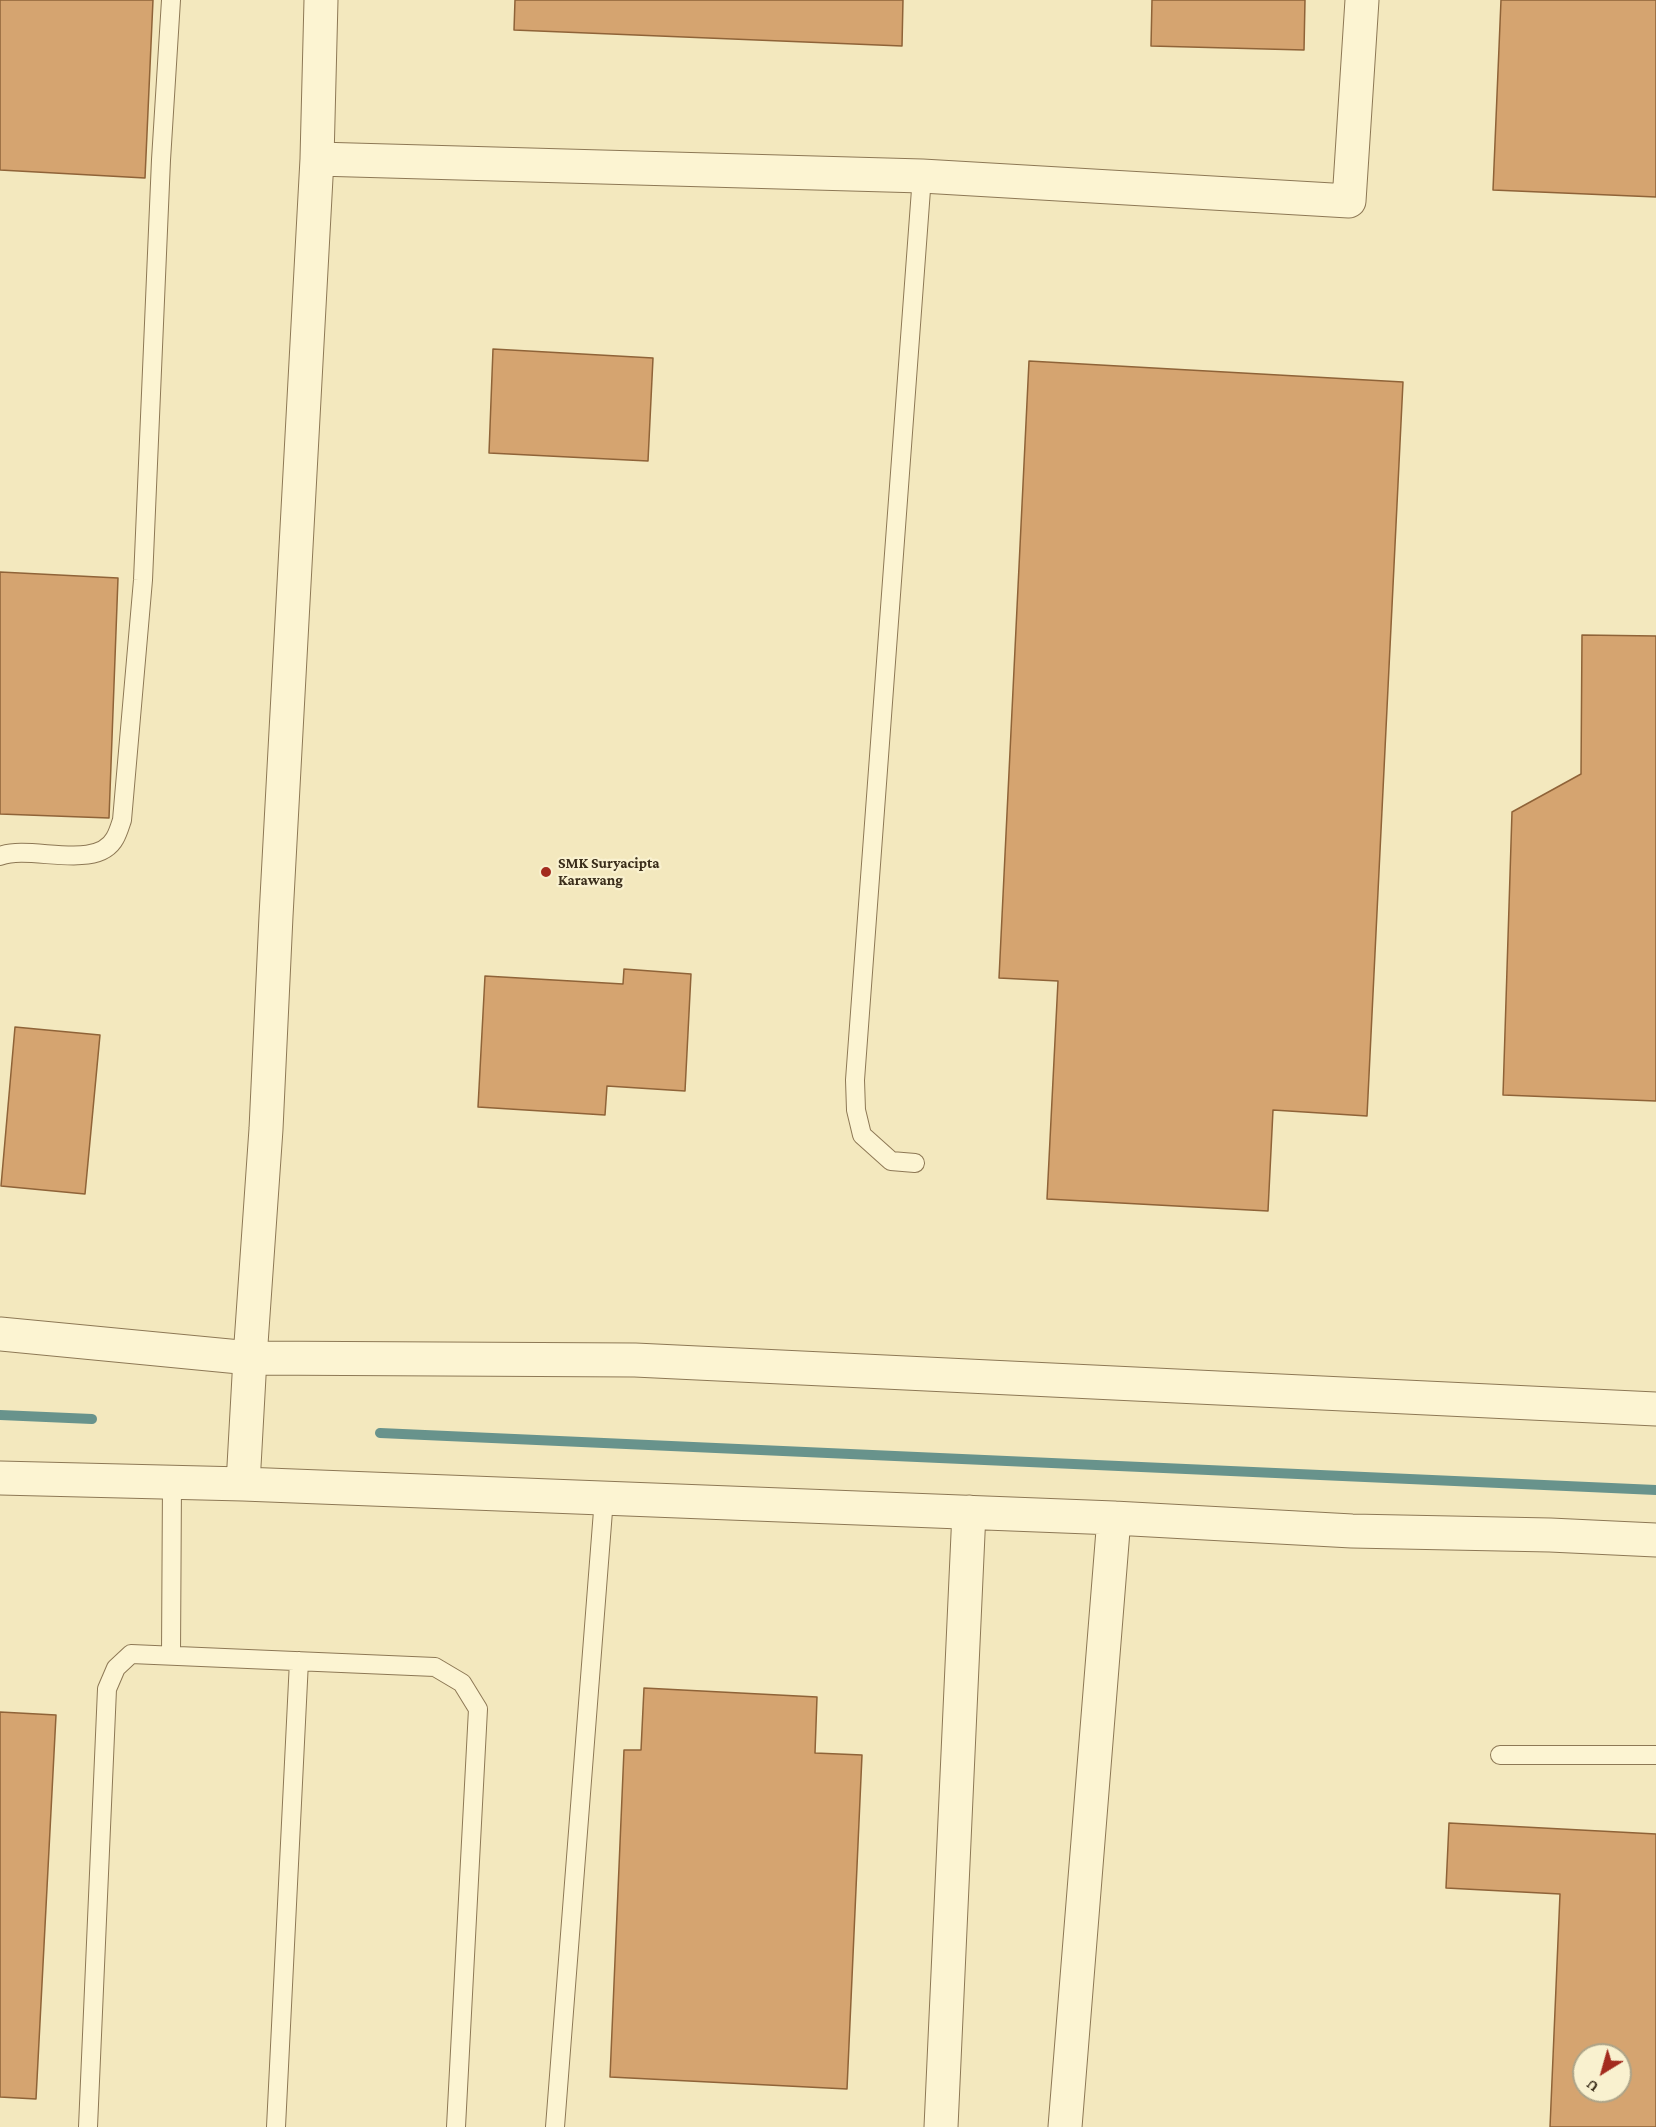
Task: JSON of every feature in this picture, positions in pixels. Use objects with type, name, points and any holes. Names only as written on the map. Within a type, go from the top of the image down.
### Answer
[{"type":"street","points":[[243,1484],[266,1129],[317,159],[321,0]]},
{"type":"street","points":[[317,159],[922,176],[1349,201],[1362,0]]},
{"type":"street","points":[[0,1334],[250,1358],[635,1360],[1656,1409]]},
{"type":"street","points":[[0,1478],[243,1484],[1114,1518],[1352,1531],[1551,1534],[1656,1540]]},
{"type":"street","points":[[940,2127],[969,1512]]},
{"type":"street","points":[[1065,2127],[1114,1518]]},
{"type":"lane","points":[[0,856],[9,852],[62,855],[100,853],[115,840],[122,820],[143,580],[161,160],[171,0]]},
{"type":"lane","points":[[915,1163],[891,1161],[862,1135],[856,1110],[855,1080],[922,176]]},
{"type":"lane","points":[[171,1654],[172,1482]]},
{"type":"lane","points":[[555,2127],[604,1498]]},
{"type":"lane","points":[[88,2127],[107,1689],[116,1668],[131,1654],[435,1667],[462,1683],[478,1709],[456,2127]]},
{"type":"lane","points":[[276,2127],[299,1661]]},
{"type":"lane","points":[[1500,1755],[1656,1755]]},
{"type":"building","points":[[0,0],[153,0],[145,178],[0,170]]},
{"type":"building","points":[[515,0],[903,0],[902,46],[514,30]]},
{"type":"building","points":[[1152,0],[1305,0],[1304,50],[1151,46]]},
{"type":"building","points":[[1501,0],[1656,0],[1656,197],[1493,190]]},
{"type":"building","points":[[493,349],[653,358],[648,461],[489,453]]},
{"type":"building","points":[[1029,361],[1403,382],[1367,1116],[1273,1110],[1268,1211],[1047,1199],[1058,981],[999,978]]},
{"type":"building","points":[[0,572],[118,578],[109,818],[0,814]]},
{"type":"building","points":[[1582,635],[1656,636],[1656,1101],[1503,1095],[1512,812],[1581,774]]},
{"type":"building","points":[[624,969],[691,974],[685,1091],[607,1086],[605,1115],[478,1107],[485,976],[623,984]]},
{"type":"building","points":[[15,1027],[100,1035],[85,1194],[1,1186]]},
{"type":"building","points":[[644,1688],[817,1697],[815,1753],[862,1755],[847,2089],[610,2077],[624,1750],[641,1750]]},
{"type":"building","points":[[0,1712],[56,1715],[36,2099],[0,2097]]},
{"type":"building","points":[[1449,1823],[1656,1834],[1656,2127],[1550,2127],[1560,1894],[1446,1888]]},
{"type":"waterway","points":[[0,1415],[92,1419]]},
{"type":"waterway","points":[[380,1433],[1656,1490]]},
{"type":"place","name":"SMK Suryacipta Karawang","points":[[546,872]]}]
